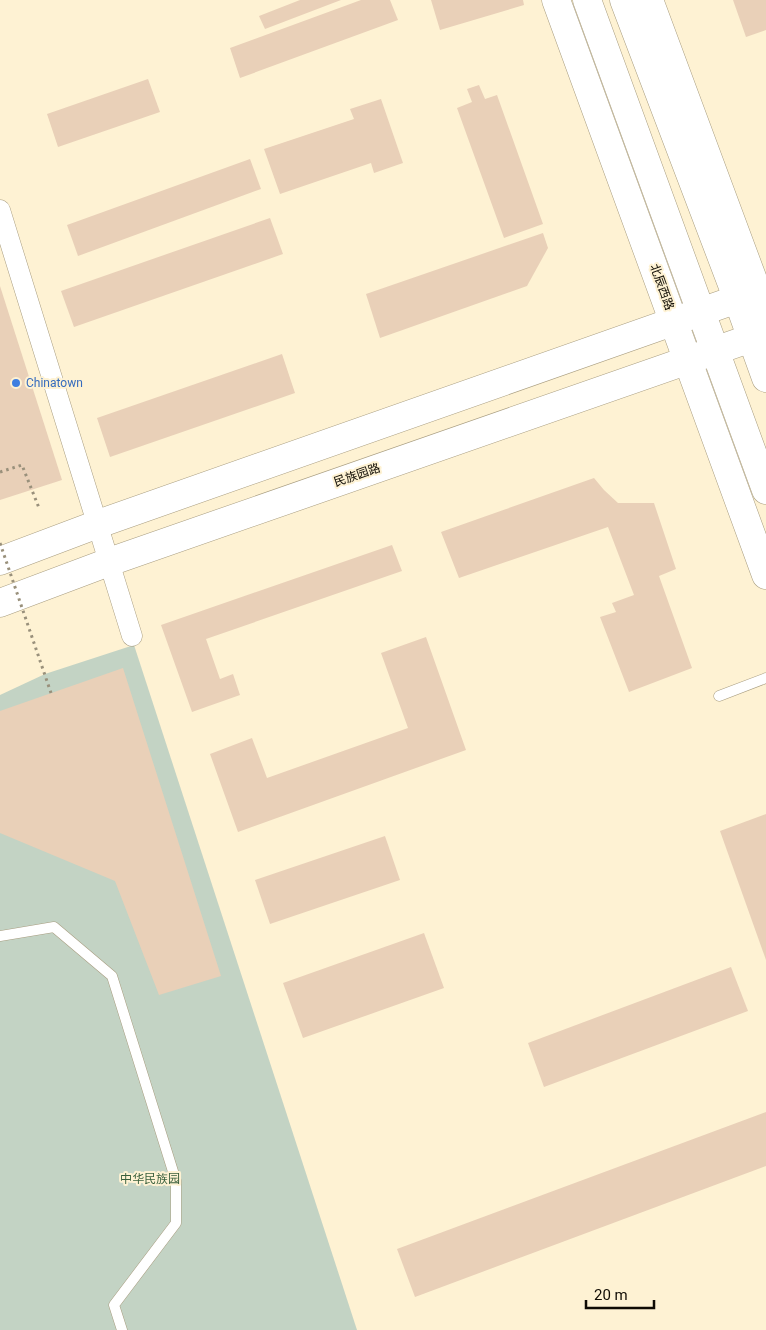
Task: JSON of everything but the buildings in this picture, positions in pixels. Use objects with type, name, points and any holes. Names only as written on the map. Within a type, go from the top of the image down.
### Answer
[{"type":"main road","name":"北辰西路","points":[[556,0],[766,575]]},
{"type":"main road","points":[[587,0],[766,490]]},
{"type":"main road","points":[[624,0],[757,299]]},
{"type":"main road","points":[[649,0],[757,299],[759,336],[766,378]]},
{"type":"main road","points":[[0,560],[675,322],[757,299]]},
{"type":"main road","name":"民族园路","points":[[0,603],[109,562],[759,336]]},
{"type":"street","points":[[0,210],[132,636]]},
{"type":"lane","points":[[719,696],[766,678]]},
{"type":"lane","points":[[0,936],[54,928],[112,976],[176,1181],[176,1223],[114,1306],[122,1330]]},
{"type":"path","points":[[0,472],[22,465],[39,508]]},
{"type":"path","points":[[0,543],[51,693]]},
{"type":"green space","name":"中华民族园","points":[[134,645],[357,1330],[0,1330],[0,695],[45,674]]},
{"type":"place","name":"Chinatown","points":[[16,383]]}]
